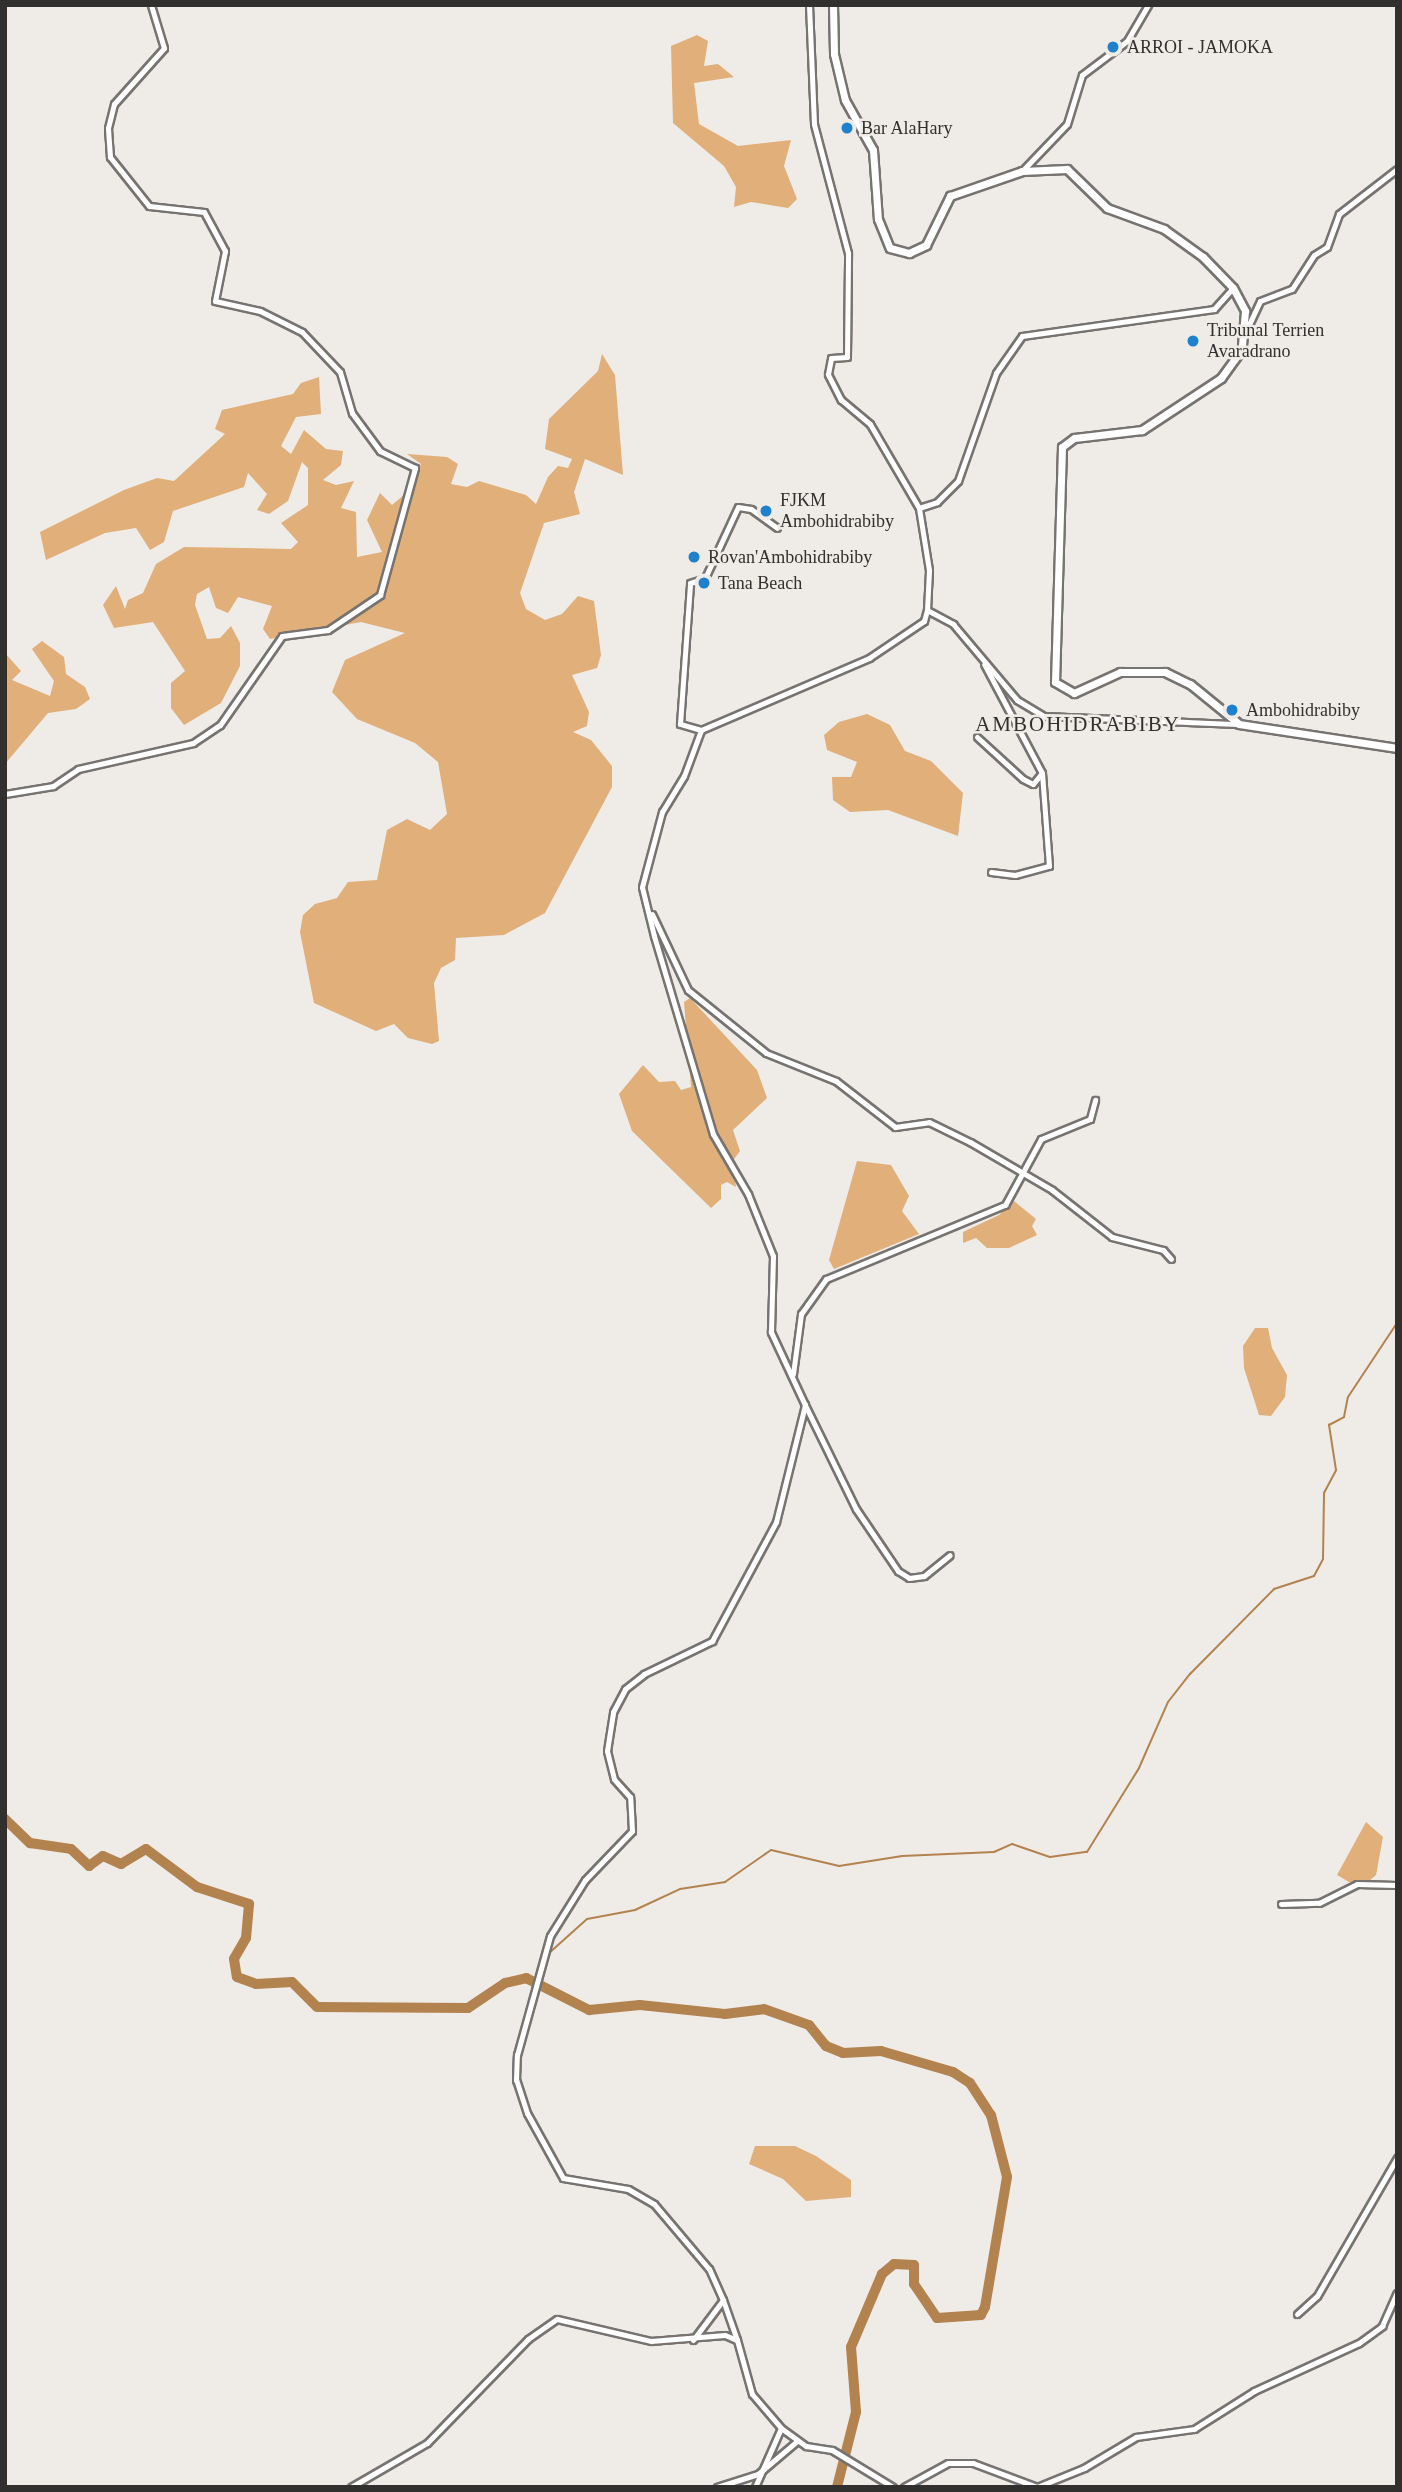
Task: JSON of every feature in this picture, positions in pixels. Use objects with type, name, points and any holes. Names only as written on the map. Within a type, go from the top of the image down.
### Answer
[{"type":"main road","points":[[833,5],[834,54],[845,100],[873,150],[878,219],[890,248],[909,253],[926,245],[950,197],[1022,171],[1067,169],[1107,208],[1164,229],[1233,288],[1245,311],[1246,331],[1221,378],[1142,430],[1074,438],[1062,447],[1051,667],[1055,682],[1074,694],[1120,672],[1165,672],[1199,691],[1239,724],[1397,748]]},
{"type":"street","points":[[5,794],[53,786],[78,769],[193,743],[220,725],[282,636],[328,630],[380,595],[415,468],[380,451],[352,413],[340,372],[302,332],[260,311],[215,301],[225,251],[204,212],[149,206],[110,156],[108,128],[114,104],[164,48],[150,5]]},
{"type":"street","points":[[777,528],[751,509],[738,507],[705,578],[690,583],[680,724],[701,730],[869,658],[924,621],[928,610],[929,570],[919,508],[870,424],[841,400],[828,374],[831,358],[847,357],[848,253],[814,124],[808,5]]},
{"type":"street","points":[[1022,171],[1066,124],[1082,75],[1128,41],[1148,5]]},
{"type":"street","points":[[1246,331],[1261,301],[1292,289],[1314,255],[1327,247],[1339,215],[1397,169]]},
{"type":"street","points":[[919,508],[937,502],[958,481],[982,406],[1014,341],[1214,309],[1233,288]]},
{"type":"street","points":[[928,610],[953,624],[1017,700],[1044,716],[1239,724]]},
{"type":"street","points":[[984,664],[1042,773],[1049,866],[1015,875],[991,872]]},
{"type":"street","points":[[701,730],[684,776],[662,812],[642,887],[713,1134],[748,1194],[773,1256],[771,1332],[856,1509],[898,1571],[909,1578],[924,1576],[950,1555]]},
{"type":"street","points":[[977,737],[1023,779],[1033,784],[1042,773]]},
{"type":"street","points":[[647,901],[688,990],[741,1036],[766,1053],[836,1080],[895,1127],[929,1122],[1052,1190],[1112,1237],[1163,1250],[1171,1259]]},
{"type":"street","points":[[793,1374],[801,1314],[826,1279],[1004,1206],[1024,1176],[1041,1139],[1090,1119],[1095,1100]]},
{"type":"street","points":[[805,1405],[776,1522],[726,1619],[712,1641],[691,1655],[644,1674],[625,1689],[613,1712],[607,1751],[614,1779],[630,1797],[632,1831],[585,1880],[550,1936],[517,2055],[516,2080],[527,2113],[563,2178],[628,2189],[654,2203],[709,2269],[737,2340],[752,2394],[781,2428],[797,2441],[832,2450],[892,2487]]},
{"type":"street","points":[[1281,1904],[1319,1903],[1357,1884],[1397,1885]]},
{"type":"street","points":[[1297,2314],[1317,2296],[1397,2158]]},
{"type":"street","points":[[904,2487],[948,2463],[973,2463],[1037,2487],[1084,2468],[1136,2437],[1194,2429],[1254,2391],[1359,2343],[1382,2326],[1397,2293]]},
{"type":"street","points":[[693,2340],[723,2300]]},
{"type":"street","points":[[351,2487],[427,2443],[528,2339],[557,2319],[629,2338],[693,2340],[725,2335],[737,2340]]},
{"type":"street","points":[[755,2487],[758,2474],[781,2428]]},
{"type":"street","points":[[717,2487],[758,2474],[797,2441]]},
{"type":"shaded area","points":[[697,35],[708,41],[704,66],[718,64],[734,77],[694,83],[699,124],[738,146],[791,140],[784,166],[797,199],[788,208],[751,202],[734,207],[736,187],[724,166],[673,123],[671,46]]},
{"type":"shaded area","points":[[602,354],[615,375],[623,475],[585,459],[574,492],[580,514],[544,523],[520,593],[526,609],[545,620],[562,614],[578,596],[594,601],[601,655],[597,668],[572,675],[589,712],[587,726],[573,732],[591,740],[612,766],[612,787],[545,913],[504,935],[456,938],[455,960],[441,968],[434,983],[439,1041],[432,1044],[408,1038],[394,1024],[376,1031],[314,1003],[300,932],[303,915],[315,904],[337,898],[348,882],[377,880],[387,830],[407,819],[430,830],[447,814],[438,762],[415,743],[357,719],[332,692],[345,660],[405,633],[361,622],[270,639],[263,629],[272,606],[238,597],[228,613],[216,608],[209,587],[197,594],[195,605],[207,639],[220,638],[231,626],[240,643],[240,666],[221,703],[184,725],[171,708],[171,683],[185,671],[153,622],[114,628],[103,605],[116,586],[125,609],[128,600],[143,593],[156,564],[184,547],[291,549],[298,542],[281,523],[308,505],[308,468],[302,462],[288,501],[269,514],[257,510],[267,494],[248,473],[244,487],[173,511],[164,542],[150,550],[136,528],[105,533],[46,560],[40,532],[124,490],[157,478],[174,481],[225,434],[215,429],[222,410],[293,394],[301,383],[319,377],[321,414],[296,417],[281,446],[291,454],[304,430],[326,449],[343,451],[341,465],[323,480],[336,485],[354,481],[341,508],[356,512],[357,557],[382,552],[367,520],[380,493],[392,505],[412,488],[421,464],[407,454],[447,457],[458,464],[451,484],[467,487],[479,481],[526,495],[536,504],[548,477],[558,466],[568,468],[572,459],[545,449],[549,419],[598,371]]},
{"type":"shaded area","points":[[42,641],[64,657],[66,674],[85,687],[90,699],[76,709],[48,713],[5,764],[5,653],[21,671],[12,680],[50,696],[54,681],[32,649]]},
{"type":"shaded area","points":[[867,714],[890,725],[905,751],[931,761],[963,793],[958,836],[888,810],[850,812],[833,800],[832,777],[851,777],[857,762],[827,750],[824,735],[839,722]]},
{"type":"shaded area","points":[[690,998],[757,1070],[767,1098],[733,1130],[740,1151],[732,1162],[736,1187],[727,1182],[721,1185],[721,1199],[711,1208],[632,1131],[619,1094],[643,1065],[659,1082],[675,1081],[681,1090],[691,1087],[684,1002]]},
{"type":"shaded area","points":[[857,1161],[891,1165],[909,1196],[902,1211],[919,1234],[834,1269],[829,1260]]},
{"type":"shaded area","points":[[1014,1201],[1036,1219],[1032,1226],[1037,1235],[1009,1248],[987,1248],[976,1238],[963,1243],[963,1232],[999,1215]]},
{"type":"shaded area","points":[[1255,1328],[1268,1328],[1272,1348],[1287,1375],[1285,1397],[1271,1416],[1259,1415],[1244,1368],[1243,1346]]},
{"type":"shaded area","points":[[1366,1822],[1383,1837],[1376,1875],[1368,1882],[1349,1882],[1337,1875]]},
{"type":"shaded area","points":[[755,2146],[795,2146],[816,2156],[851,2180],[851,2197],[806,2201],[783,2179],[749,2164]]},
{"type":"waterway","points":[[548,1954],[587,1919],[635,1910],[680,1889],[725,1882],[771,1850],[839,1866],[902,1856],[994,1852],[1012,1844],[1050,1857],[1087,1852],[1139,1768],[1168,1702],[1190,1674],[1274,1589],[1314,1576],[1323,1559],[1324,1493],[1336,1470],[1329,1425],[1344,1417],[1348,1397],[1397,1323]]},
{"type":"waterway","points":[[5,1819],[30,1843],[71,1849],[89,1866],[103,1856],[121,1864],[146,1849],[197,1887],[249,1904],[246,1938],[234,1959],[237,1977],[256,1984],[292,1982],[317,2007],[468,2008],[505,1983],[526,1978],[589,2010],[640,2005],[725,2014],[764,2009],[809,2025],[826,2046],[843,2053],[881,2051],[953,2072],[970,2083],[991,2115],[1007,2177],[985,2307],[981,2315],[937,2318],[914,2284],[914,2265],[894,2264],[882,2274],[851,2347],[856,2412],[837,2487]]},
{"type":"waterway","points":[[541,1981],[546,1960]]},
{"type":"place","name":"ARROI - JAMOKA","points":[[1113,47]]},
{"type":"place","name":"Bar AlaHary","points":[[847,128]]},
{"type":"place","name":"Tribunal Terrien Avaradrano","points":[[1193,341]]},
{"type":"place","name":"FJKM Ambohidrabiby","points":[[766,511]]},
{"type":"place","name":"Rovan'Ambohidrabiby","points":[[694,557]]},
{"type":"place","name":"Tana Beach","points":[[704,583]]},
{"type":"place","name":"Ambohidrabiby","points":[[1232,710]]},
{"type":"district","name":"AMBOHIDRABIBY","points":[[1078,724]]}]
